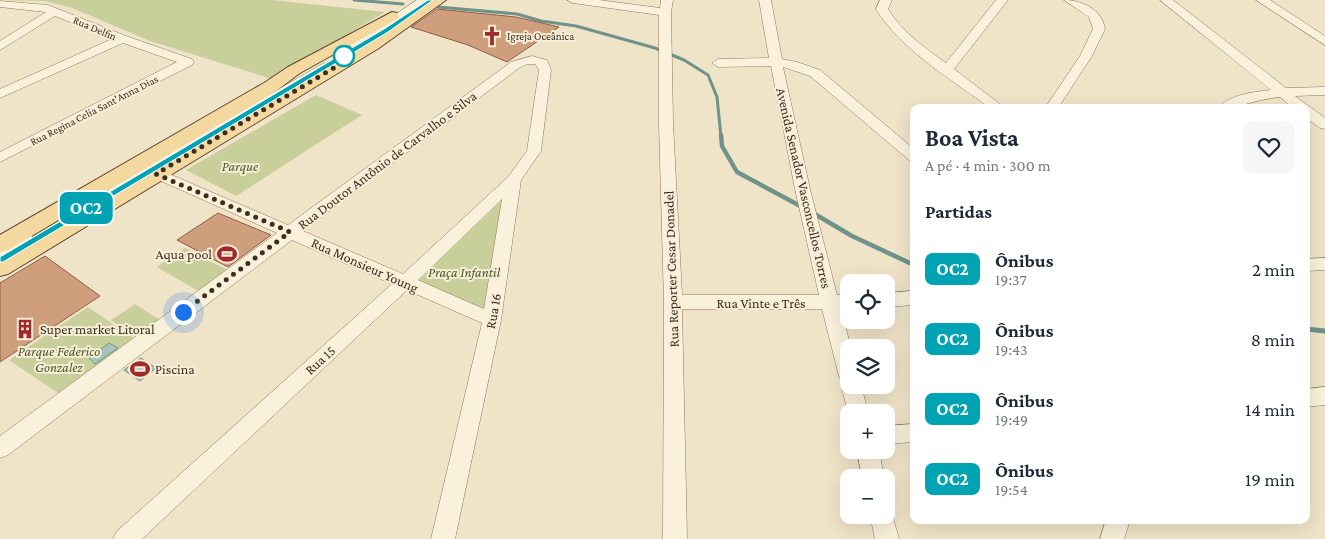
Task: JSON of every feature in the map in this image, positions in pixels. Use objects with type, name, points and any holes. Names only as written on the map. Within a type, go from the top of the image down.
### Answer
[{"type":"main road","points":[[0,245],[270,87],[294,70],[377,26],[415,0]]},
{"type":"main road","points":[[0,268],[365,50],[404,26],[439,0]]},
{"type":"street","points":[[0,254],[286,84],[312,66],[382,28],[424,0]]},
{"type":"street","points":[[0,259],[380,34],[430,0]]},
{"type":"street","points":[[573,0],[665,12]]},
{"type":"street","name":"Rua Reporter Cesar Donadel","points":[[667,0],[665,12],[665,52],[673,302],[675,539]]},
{"type":"street","name":"Avenida Senador Vasconcellos Torres","points":[[765,0],[775,62],[840,341]]},
{"type":"street","points":[[886,0],[882,9],[888,21],[904,36],[993,104]]},
{"type":"street","points":[[948,69],[1002,0]]},
{"type":"street","points":[[1054,104],[1100,29],[1098,21],[1092,14],[1070,0]]},
{"type":"street","points":[[1166,0],[1297,104]]},
{"type":"street","points":[[1262,0],[1325,41]]},
{"type":"street","name":"Rua Delfin","points":[[0,4],[28,5],[55,11],[122,39],[188,62]]},
{"type":"street","points":[[0,46],[55,11]]},
{"type":"street","points":[[0,94],[122,39]]},
{"type":"street","name":"Rua Doutor Antônio de Carvalho e Silva","points":[[0,448],[515,65],[525,60],[538,60]]},
{"type":"street","name":"Rua 16","points":[[443,539],[492,320],[513,180],[534,151],[546,70],[543,63],[538,60]]},
{"type":"street","name":"Rua Regina Celia Sant'Anna Dias","points":[[0,158],[188,62]]},
{"type":"street","points":[[718,63],[775,62],[804,68],[825,80],[910,154]]},
{"type":"street","points":[[1231,104],[1239,99],[1282,93],[1325,91]]},
{"type":"street","points":[[1310,114],[1325,125]]},
{"type":"street","name":"Rua Monsieur Young","points":[[156,174],[492,320]]},
{"type":"street","name":"Rua 15","points":[[125,539],[404,283],[513,180]]},
{"type":"street","points":[[1310,265],[1325,264]]},
{"type":"street","points":[[895,299],[910,298]]},
{"type":"street","name":"Rua Vinte e Três","points":[[673,302],[840,302]]},
{"type":"street","points":[[1310,398],[1325,396]]},
{"type":"street","points":[[895,434],[910,432]]},
{"type":"street","points":[[884,524],[887,539]]},
{"type":"street","points":[[1112,539],[1117,524]]},
{"type":"green space","points":[[0,0],[272,0],[385,12],[272,79],[150,41],[72,8],[45,1]]},
{"type":"green space","name":"Parque","points":[[316,95],[362,115],[236,196],[186,170]]},
{"type":"green space","name":"Praça Infantil","points":[[508,191],[486,315],[412,282]]},
{"type":"green space","points":[[185,248],[229,271],[200,292],[157,267]]},
{"type":"green space","points":[[135,304],[160,320],[137,338],[111,320]]},
{"type":"green space","name":"Parque Federico Gonzalez","points":[[88,307],[135,339],[58,393],[9,360]]},
{"type":"water","points":[[109,343],[118,348],[95,364],[89,358]]},
{"type":"water","name":"Piscina","points":[[141,358],[156,368],[140,381],[124,370]]},
{"type":"building","name":"Igreja Oceânica","points":[[437,9],[516,17],[559,27],[507,62],[468,45],[411,27]]},
{"type":"building","name":"Aqua pool","points":[[218,213],[271,235],[228,267],[177,240]]},
{"type":"building","name":"Super market Litoral","points":[[45,256],[100,296],[0,362],[0,283]]},
{"type":"waterway","points":[[354,0],[403,4]]},
{"type":"waterway","points":[[438,7],[517,14],[541,21],[576,26],[655,48],[684,60],[708,75],[717,97],[721,137]]},
{"type":"waterway","points":[[721,135],[722,146],[737,172],[804,208]]},
{"type":"waterway","points":[[813,213],[852,236],[910,263]]},
{"type":"waterway","points":[[1310,329],[1325,331]]},
{"type":"bus line","name":"OC2","points":[[0,259],[386,31],[430,0]]},
{"type":"place","name":"Igreja Oceânica","points":[[492,36]]},
{"type":"place","name":"Aqua pool","points":[[227,254]]},
{"type":"place","name":"Super market Litoral","points":[[25,329]]},
{"type":"place","name":"Piscina","points":[[140,369]]},
{"type":"route","points":[[183,312],[290,232],[156,174],[342,63],[344,56]]}]
